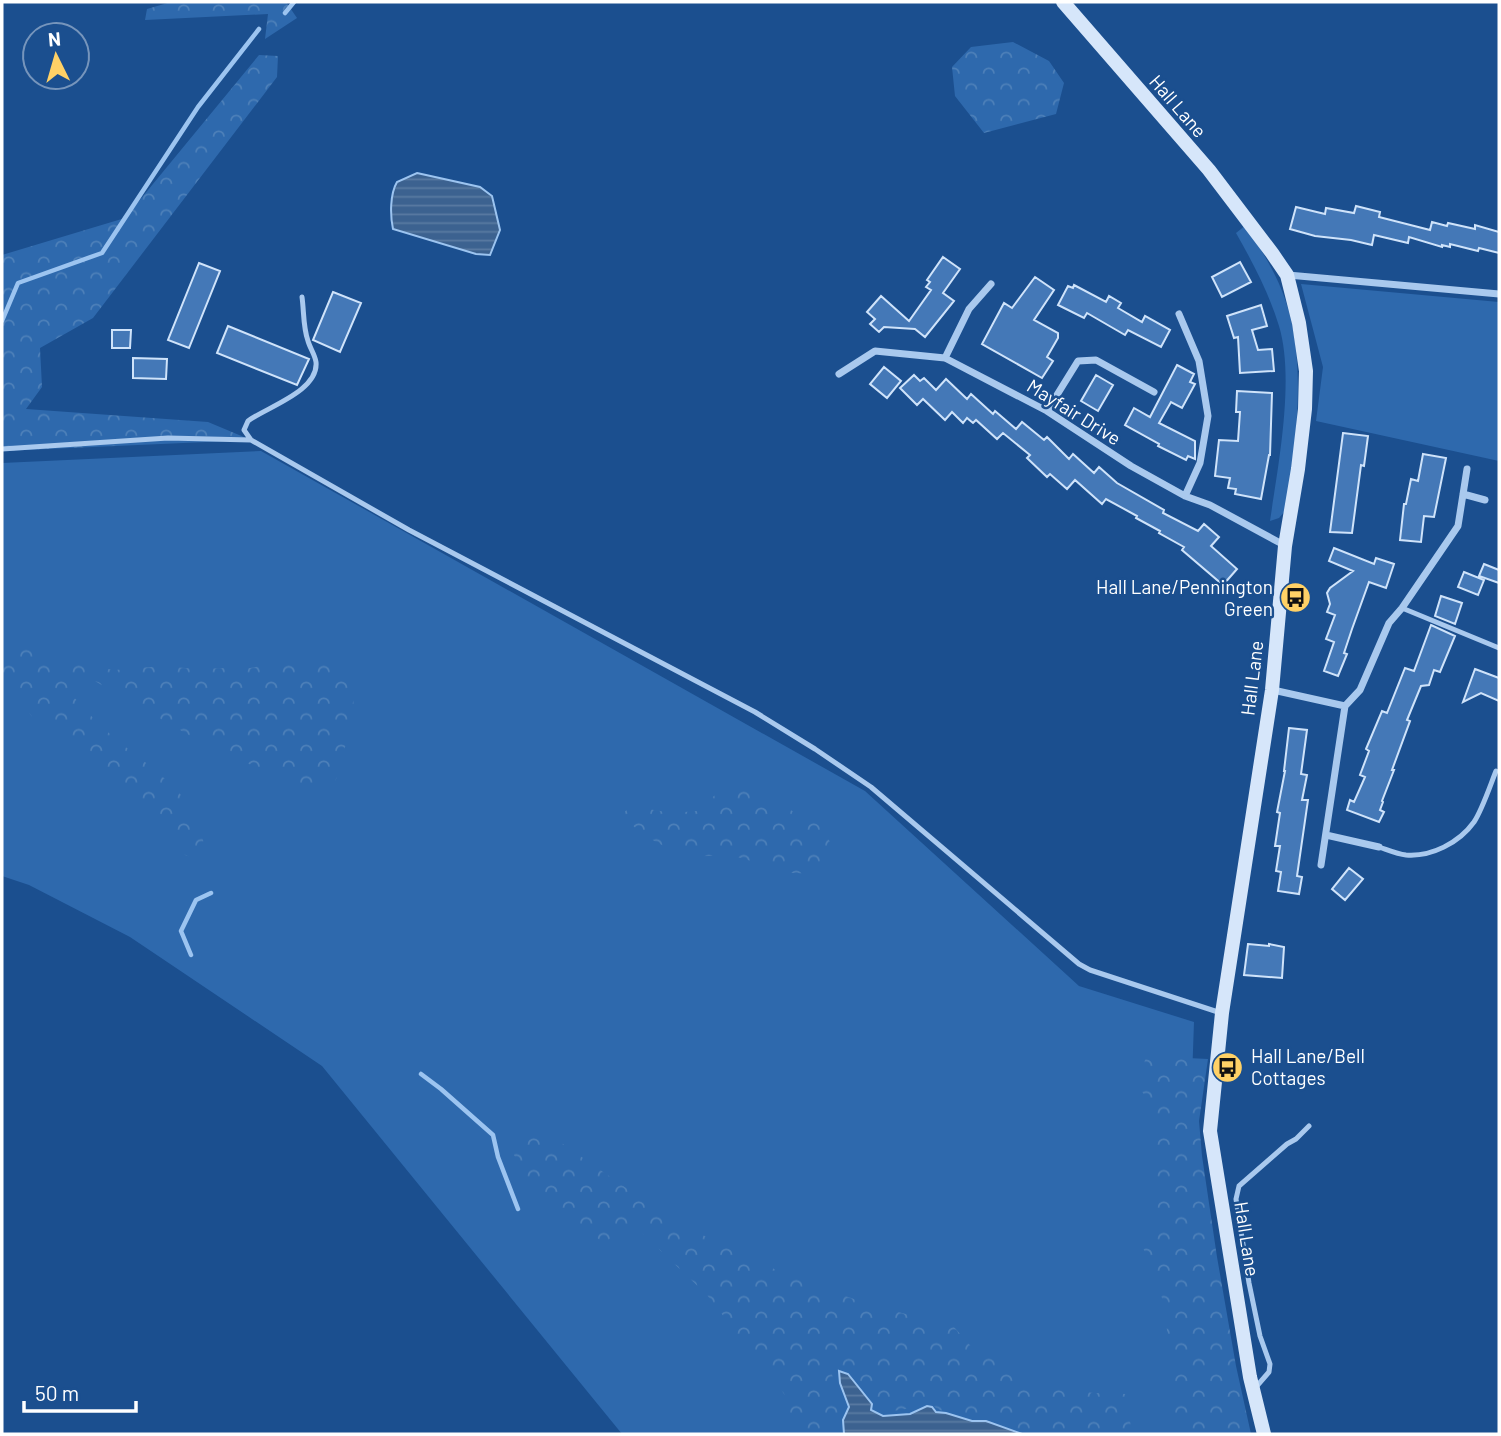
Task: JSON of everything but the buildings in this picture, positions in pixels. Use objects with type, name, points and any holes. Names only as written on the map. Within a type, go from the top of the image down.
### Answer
[{"type":"street","name":"Hall Lane","points":[[1063,2],[1209,170],[1287,275],[1299,323],[1306,370],[1305,409],[1285,546],[1272,690],[1222,1013],[1210,1131],[1264,1434]]},
{"type":"street","points":[[1287,275],[1499,294]]},
{"type":"street","points":[[946,358],[970,309],[991,284]]},
{"type":"street","points":[[1179,314],[1199,361],[1208,416],[1200,463],[1185,496]]},
{"type":"street","name":"Mayfair Drive","points":[[839,374],[875,351],[946,358],[1047,411],[1112,454],[1185,496],[1210,505],[1285,546]]},
{"type":"street","points":[[1047,411],[1078,361],[1096,360],[1154,392]]},
{"type":"street","points":[[1321,865],[1345,706],[1360,690],[1389,623],[1458,526],[1467,469]]},
{"type":"street","points":[[1463,494],[1485,500]]},
{"type":"street","points":[[1272,690],[1345,706]]},
{"type":"street","points":[[1326,835],[1379,847]]},
{"type":"lane","points":[[302,297],[306,335],[316,362],[315,374],[301,390],[248,421],[244,430],[251,440],[409,530],[755,712],[815,749],[871,787],[1079,964],[1090,970],[1222,1013]]},
{"type":"lane","points":[[2,449],[168,438],[251,440]]},
{"type":"lane","points":[[1402,608],[1499,648]]},
{"type":"lane","points":[[1379,847],[1403,855],[1417,855],[1453,842],[1474,822],[1496,771]]},
{"type":"lane","points":[[1254,1389],[1269,1373],[1270,1364],[1259,1336],[1236,1199],[1239,1186],[1309,1126]]},
{"type":"green space","points":[[171,2],[286,2],[297,18],[265,39],[268,14],[145,20],[147,9]]},
{"type":"green space","points":[[1013,42],[1049,61],[1064,83],[1056,114],[984,133],[955,96],[952,67],[971,47]]},
{"type":"green space","points":[[259,55],[278,56],[277,77],[93,318],[40,348],[42,387],[26,409],[208,422],[251,440],[2,451],[2,255],[125,218]]},
{"type":"green space","points":[[1246,225],[1268,262],[1286,302],[1296,352],[1298,406],[1289,486],[1285,511],[1279,518],[1270,521],[1284,423],[1284,347],[1275,314],[1260,278],[1236,233]]},
{"type":"green space","points":[[1301,284],[1499,302],[1499,461],[1316,421],[1323,367]]},
{"type":"green space","points":[[261,451],[865,791],[1079,986],[1194,1022],[1191,1108],[1228,1434],[622,1434],[322,1066],[130,937],[29,885],[2,876],[2,463]]},
{"type":"green space","points":[[2,643],[115,670],[162,666],[197,669],[250,668],[302,662],[325,663],[348,672],[355,722],[335,781],[324,789],[302,789],[194,738],[86,676],[72,695],[105,729],[172,785],[196,817],[202,835],[203,854],[193,858],[185,855],[121,786],[71,743],[35,720],[22,705],[2,690]]},
{"type":"green space","points":[[743,785],[821,826],[834,849],[825,874],[782,872],[729,856],[683,854],[635,828],[622,815],[630,806],[672,813],[697,811],[723,788]]},
{"type":"green space","points":[[1146,1056],[1208,1059],[1199,1121],[1202,1156],[1236,1366],[1251,1434],[1194,1434],[1176,1428],[1165,1309],[1157,1280],[1141,1243],[1158,1216],[1156,1129],[1152,1104],[1138,1087]]},
{"type":"green space","points":[[531,1126],[540,1128],[675,1222],[787,1275],[865,1303],[954,1327],[976,1352],[1007,1365],[1035,1382],[1061,1389],[1126,1394],[1132,1434],[1031,1434],[983,1417],[939,1410],[926,1401],[902,1410],[882,1410],[876,1408],[854,1375],[843,1369],[831,1368],[841,1408],[836,1427],[838,1434],[799,1434],[787,1422],[788,1399],[707,1295],[642,1233],[631,1227],[603,1243],[544,1197],[529,1181],[514,1155],[517,1135]]},
{"type":"shaded area","points":[[417,173],[480,187],[492,196],[500,230],[490,255],[476,254],[393,229],[391,205],[397,182]]},
{"type":"shaded area","points":[[839,1371],[848,1374],[872,1404],[871,1410],[883,1416],[910,1414],[927,1406],[936,1412],[972,1421],[986,1421],[1022,1434],[844,1434],[843,1420],[849,1407],[840,1383]]},
{"type":"waterway","points":[[285,13],[294,2]]},
{"type":"waterway","points":[[2,321],[18,283],[102,253],[198,107],[259,29]]},
{"type":"waterway","points":[[191,955],[181,931],[196,900],[211,893]]},
{"type":"waterway","points":[[421,1074],[493,1135],[498,1157],[518,1209]]},
{"type":"place","name":"Hall Lane/Pennington Green","points":[[1296,598]]},
{"type":"place","name":"Hall Lane/Bell Cottages","points":[[1228,1067]]}]
